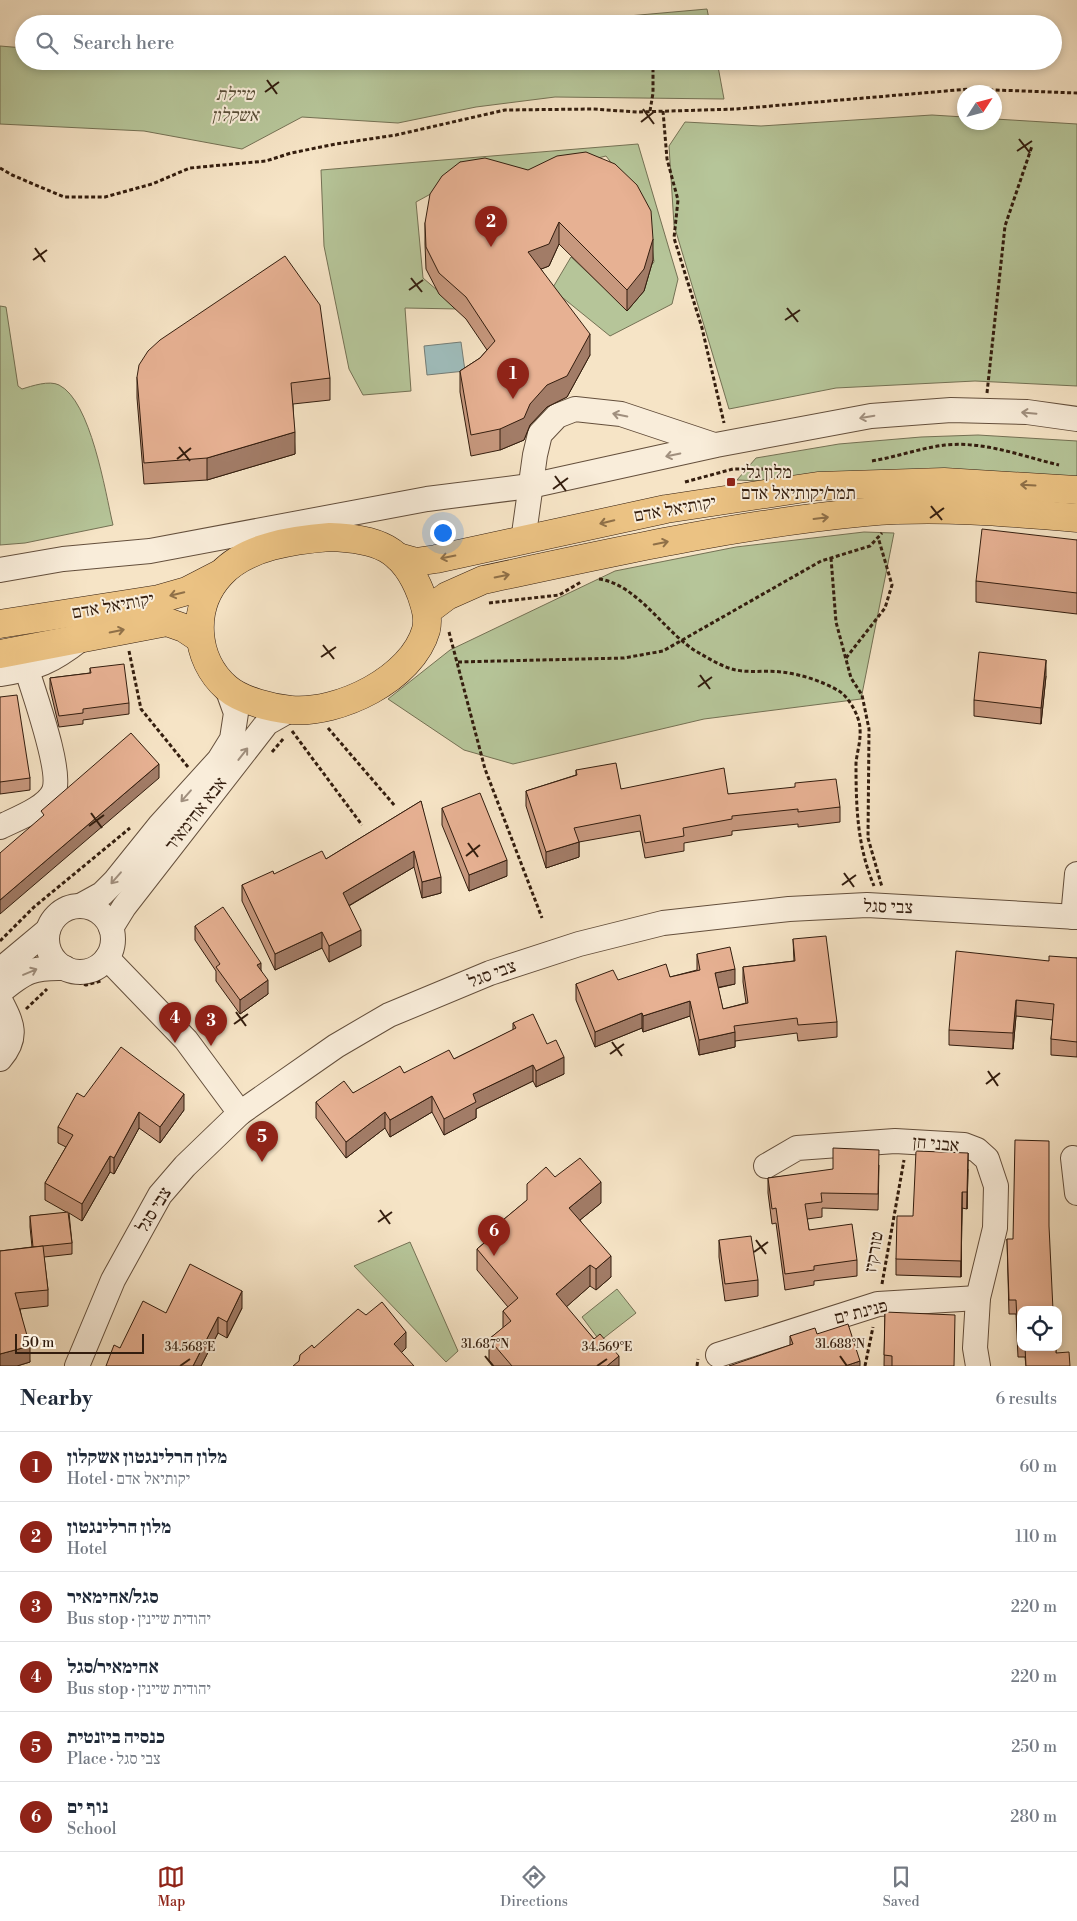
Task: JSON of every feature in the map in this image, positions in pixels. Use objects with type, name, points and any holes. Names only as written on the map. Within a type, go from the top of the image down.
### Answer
[{"type":"main road","name":"יקותיאל אדם","points":[[398,557],[416,562],[523,541],[666,509],[818,486],[944,482],[1077,490]]},
{"type":"main road","name":"יקותיאל אדם","points":[[427,611],[447,596],[483,580],[722,532],[867,512],[1010,512],[1077,518]]},
{"type":"main road","points":[[330,537],[365,540],[379,544],[409,567],[427,611],[426,630],[416,649],[404,665],[364,694],[312,710],[293,723],[241,697],[228,688],[208,666],[199,638],[205,596],[221,574],[235,563],[256,552],[310,538],[330,537]]},
{"type":"main road","name":"יקותיאל אדם","points":[[0,624],[158,598],[187,591],[221,574]]},
{"type":"main road","name":"יקותיאל אדם","points":[[0,654],[167,622],[184,628],[199,638]]},
{"type":"street","points":[[523,541],[530,486],[540,434],[557,416],[575,409],[620,414],[722,444]]},
{"type":"street","points":[[0,570],[63,559],[150,551],[427,499],[530,486],[722,444],[871,416],[951,410],[1027,412],[1077,419]]},
{"type":"street","points":[[0,674],[27,670],[59,656],[82,638]]},
{"type":"street","points":[[0,827],[40,808],[54,791],[55,766],[27,670]]},
{"type":"street","name":"אבא אחימאיר","points":[[82,905],[102,894],[115,881],[160,825],[219,760],[232,739],[236,713],[228,688]]},
{"type":"street","name":"אבא אחימאיר","points":[[111,928],[147,877],[267,723],[293,723]]},
{"type":"street","points":[[1075,917],[1077,874]]},
{"type":"street","points":[[0,970],[48,930],[57,914],[67,908],[82,905],[99,911],[111,928],[113,945],[107,958],[100,965],[80,972],[65,968],[41,967],[17,978],[0,992]]},
{"type":"street","name":"צבי סגל","points":[[76,1366],[113,1280],[160,1195],[184,1166],[240,1113],[336,1046],[388,1014],[490,973],[579,944],[664,923],[789,909],[867,905],[1075,917]]},
{"type":"street","points":[[48,930],[47,943],[50,952],[58,964],[65,968]]},
{"type":"street","points":[[107,958],[186,1040],[240,1113]]},
{"type":"street","points":[[0,1000],[12,1022],[12,1034],[7,1051],[0,1059]]},
{"type":"street","name":"אבני חן","points":[[766,1166],[797,1148],[908,1142],[964,1145],[976,1150],[987,1159],[993,1172],[996,1186],[995,1228],[978,1298],[975,1348],[978,1366]]},
{"type":"street","points":[[1073,1158],[1077,1193]]},
{"type":"street","name":"פנינת ים","points":[[718,1355],[878,1304],[978,1298]]},
{"type":"path","points":[[650,111],[653,93],[653,70]]},
{"type":"path","points":[[0,168],[12,176],[64,197],[105,197],[152,184],[190,168],[266,161],[291,153],[396,135],[506,110],[592,108],[663,111],[736,109],[969,90],[1077,93]]},
{"type":"path","points":[[663,111],[667,159],[678,200],[674,238],[702,328],[722,444]]},
{"type":"path","points":[[985,411],[1005,226],[1032,146]]},
{"type":"path","points":[[458,662],[624,658],[662,651],[821,561],[870,546],[886,529]]},
{"type":"path","points":[[846,658],[885,608],[892,585],[878,537]]},
{"type":"path","points":[[831,558],[836,622],[851,678],[862,695],[869,728],[868,838],[883,889]]},
{"type":"path","points":[[482,604],[559,595],[590,578],[607,580],[630,594],[681,641],[700,654],[735,670],[782,672],[804,676],[840,691],[852,705],[860,728],[856,762],[858,833],[863,860],[875,889]]},
{"type":"path","points":[[443,634],[448,627],[485,769],[542,918]]},
{"type":"path","points":[[124,629],[141,709],[190,770],[195,762]]},
{"type":"path","points":[[285,736],[293,723],[362,825]]},
{"type":"path","points":[[326,726],[395,806]]},
{"type":"path","points":[[0,941],[48,895],[136,823]]},
{"type":"path","name":"טורקיז","points":[[865,1366],[908,1142]]},
{"type":"green space","points":[[707,9],[708,15],[639,15]]},
{"type":"green space","name":"טיילת אשקלון","points":[[0,46],[15,47],[15,70],[719,70],[724,99],[555,97],[476,107],[398,123],[302,117],[242,149],[144,131],[0,124]]},
{"type":"green space","points":[[932,115],[957,117],[957,130],[1002,130],[1002,119],[1077,124],[1077,386],[975,381],[836,388],[729,409],[674,225],[669,146],[685,122],[761,126]]},
{"type":"green space","points":[[638,144],[678,279],[672,304],[610,336],[552,289],[571,257],[619,302],[654,262],[647,209],[606,156],[528,175],[478,168],[416,202],[423,278],[459,309],[405,308],[411,391],[363,395],[349,369],[324,246],[321,170]]},
{"type":"green space","points":[[0,306],[6,307],[18,386],[22,389],[46,383],[59,385],[70,394],[80,409],[95,448],[113,525],[25,543],[0,545]]},
{"type":"green space","points":[[978,435],[1077,441],[1077,481],[781,482],[737,480],[756,458],[839,444],[921,437]]},
{"type":"green space","points":[[864,532],[894,533],[861,699],[704,719],[513,764],[464,750],[388,699],[450,650],[615,571],[736,547]]},
{"type":"green space","points":[[410,1242],[458,1351],[446,1362],[354,1266]]},
{"type":"green space","points":[[617,1289],[636,1313],[600,1341],[582,1317]]},
{"type":"water","points":[[461,342],[465,371],[427,375],[424,346]]},
{"type":"building","points":[[586,152],[615,164],[637,185],[651,211],[653,239],[644,269],[627,290],[559,222],[549,244],[528,252],[590,334],[567,376],[547,385],[530,404],[524,418],[500,429],[471,435],[460,371],[480,358],[495,341],[466,297],[439,273],[426,247],[425,223],[430,194],[442,176],[460,162],[485,158],[528,170],[557,156]]},
{"type":"building","points":[[285,256],[320,305],[330,378],[291,383],[295,432],[207,458],[144,463],[137,377],[139,365],[148,351],[160,340]]},
{"type":"building","points":[[982,529],[1077,540],[1077,593],[976,581]]},
{"type":"building","points":[[979,652],[1046,660],[1041,708],[974,700]]},
{"type":"building","points":[[124,664],[129,703],[83,709],[83,713],[59,716],[50,678],[91,673],[90,668]]},
{"type":"building","points":[[17,695],[30,778],[0,782],[0,697]]},
{"type":"building","points":[[131,733],[159,764],[0,900],[0,853],[44,815],[41,811]]},
{"type":"building","points":[[616,763],[621,789],[724,768],[728,794],[795,787],[795,783],[836,779],[840,807],[732,816],[732,819],[683,828],[684,836],[645,843],[640,815],[574,828],[579,842],[546,852],[526,791],[577,775],[576,770]]},
{"type":"building","points":[[480,793],[507,860],[469,875],[442,808]]},
{"type":"building","points":[[421,801],[441,877],[422,882],[414,851],[343,893],[361,930],[329,946],[322,932],[275,954],[242,885],[273,871],[274,874],[322,851],[326,859]]},
{"type":"building","points":[[223,907],[261,963],[257,965],[268,980],[240,1000],[216,967],[220,964],[195,926]]},
{"type":"building","points":[[826,936],[837,1022],[798,1025],[797,1018],[734,1026],[735,1032],[699,1040],[690,1001],[643,1016],[642,1013],[595,1032],[576,984],[613,970],[618,980],[666,964],[670,977],[700,970],[697,954],[730,947],[735,969],[715,973],[723,1009],[748,1003],[743,967],[795,961],[793,939]]},
{"type":"building","points":[[956,951],[1049,961],[1049,956],[1077,958],[1077,1042],[1051,1039],[1054,1004],[1016,1000],[1013,1033],[949,1030]]},
{"type":"building","points":[[533,1014],[547,1044],[556,1040],[564,1057],[536,1071],[533,1065],[473,1094],[476,1102],[444,1119],[432,1096],[390,1120],[385,1112],[346,1142],[316,1102],[344,1081],[353,1093],[400,1066],[404,1073],[449,1050],[454,1059],[516,1028],[513,1023]]},
{"type":"building","points":[[121,1047],[184,1094],[160,1127],[139,1112],[114,1158],[110,1156],[82,1204],[45,1183],[73,1135],[58,1127],[77,1093],[84,1097]]},
{"type":"building","points":[[1015,1140],[1049,1141],[1049,1226],[1053,1306],[1017,1306],[1017,1322],[1016,1300],[1009,1300],[1007,1239],[1013,1239]]},
{"type":"building","points":[[833,1148],[879,1150],[878,1194],[821,1193],[822,1202],[805,1204],[809,1230],[852,1224],[857,1260],[814,1266],[814,1270],[785,1274],[776,1208],[772,1209],[768,1178],[833,1169]]},
{"type":"building","points":[[916,1151],[968,1153],[967,1192],[962,1192],[961,1261],[896,1259],[897,1216],[913,1216]]},
{"type":"building","points":[[580,1158],[601,1182],[569,1208],[611,1256],[596,1269],[590,1265],[556,1294],[594,1339],[600,1334],[619,1356],[607,1366],[512,1366],[489,1339],[511,1321],[503,1311],[518,1298],[477,1249],[495,1234],[491,1230],[527,1200],[527,1184],[546,1167],[555,1177]]},
{"type":"building","points":[[68,1212],[72,1243],[33,1247],[30,1216]]},
{"type":"building","points":[[751,1236],[758,1280],[725,1284],[719,1240]]},
{"type":"building","points":[[43,1246],[48,1290],[15,1293],[30,1346],[0,1354],[0,1251]]},
{"type":"building","points":[[190,1264],[242,1291],[227,1322],[218,1317],[193,1366],[106,1366],[114,1345],[120,1348],[143,1301],[166,1313]]},
{"type":"building","points":[[382,1302],[406,1332],[394,1344],[414,1366],[293,1366],[299,1361],[300,1355],[312,1345],[314,1348],[358,1309],[366,1315]]},
{"type":"building","points":[[885,1312],[955,1315],[954,1366],[892,1366],[892,1356],[884,1355]]},
{"type":"building","points":[[848,1324],[860,1361],[845,1366],[729,1366],[793,1344],[790,1336],[815,1328],[817,1334]]},
{"type":"building","points":[[1025,1351],[1069,1352],[1070,1366],[1026,1366]]},
{"type":"place","name":"מלון הרלינגטון","points":[[491,247]]},
{"type":"place","name":"מלון הרלינגטון אשקלון","points":[[513,399]]},
{"type":"place","name":"מלון גלי תמר/יקותיאל אדם","points":[[731,482]]},
{"type":"place","name":"אחימאיר/סגל","points":[[175,1043]]},
{"type":"place","name":"סגל/אחימאיר","points":[[211,1046]]},
{"type":"place","name":"כנסיה ביזנטית","points":[[262,1162]]},
{"type":"place","name":"נוף ים","points":[[494,1256]]}]
